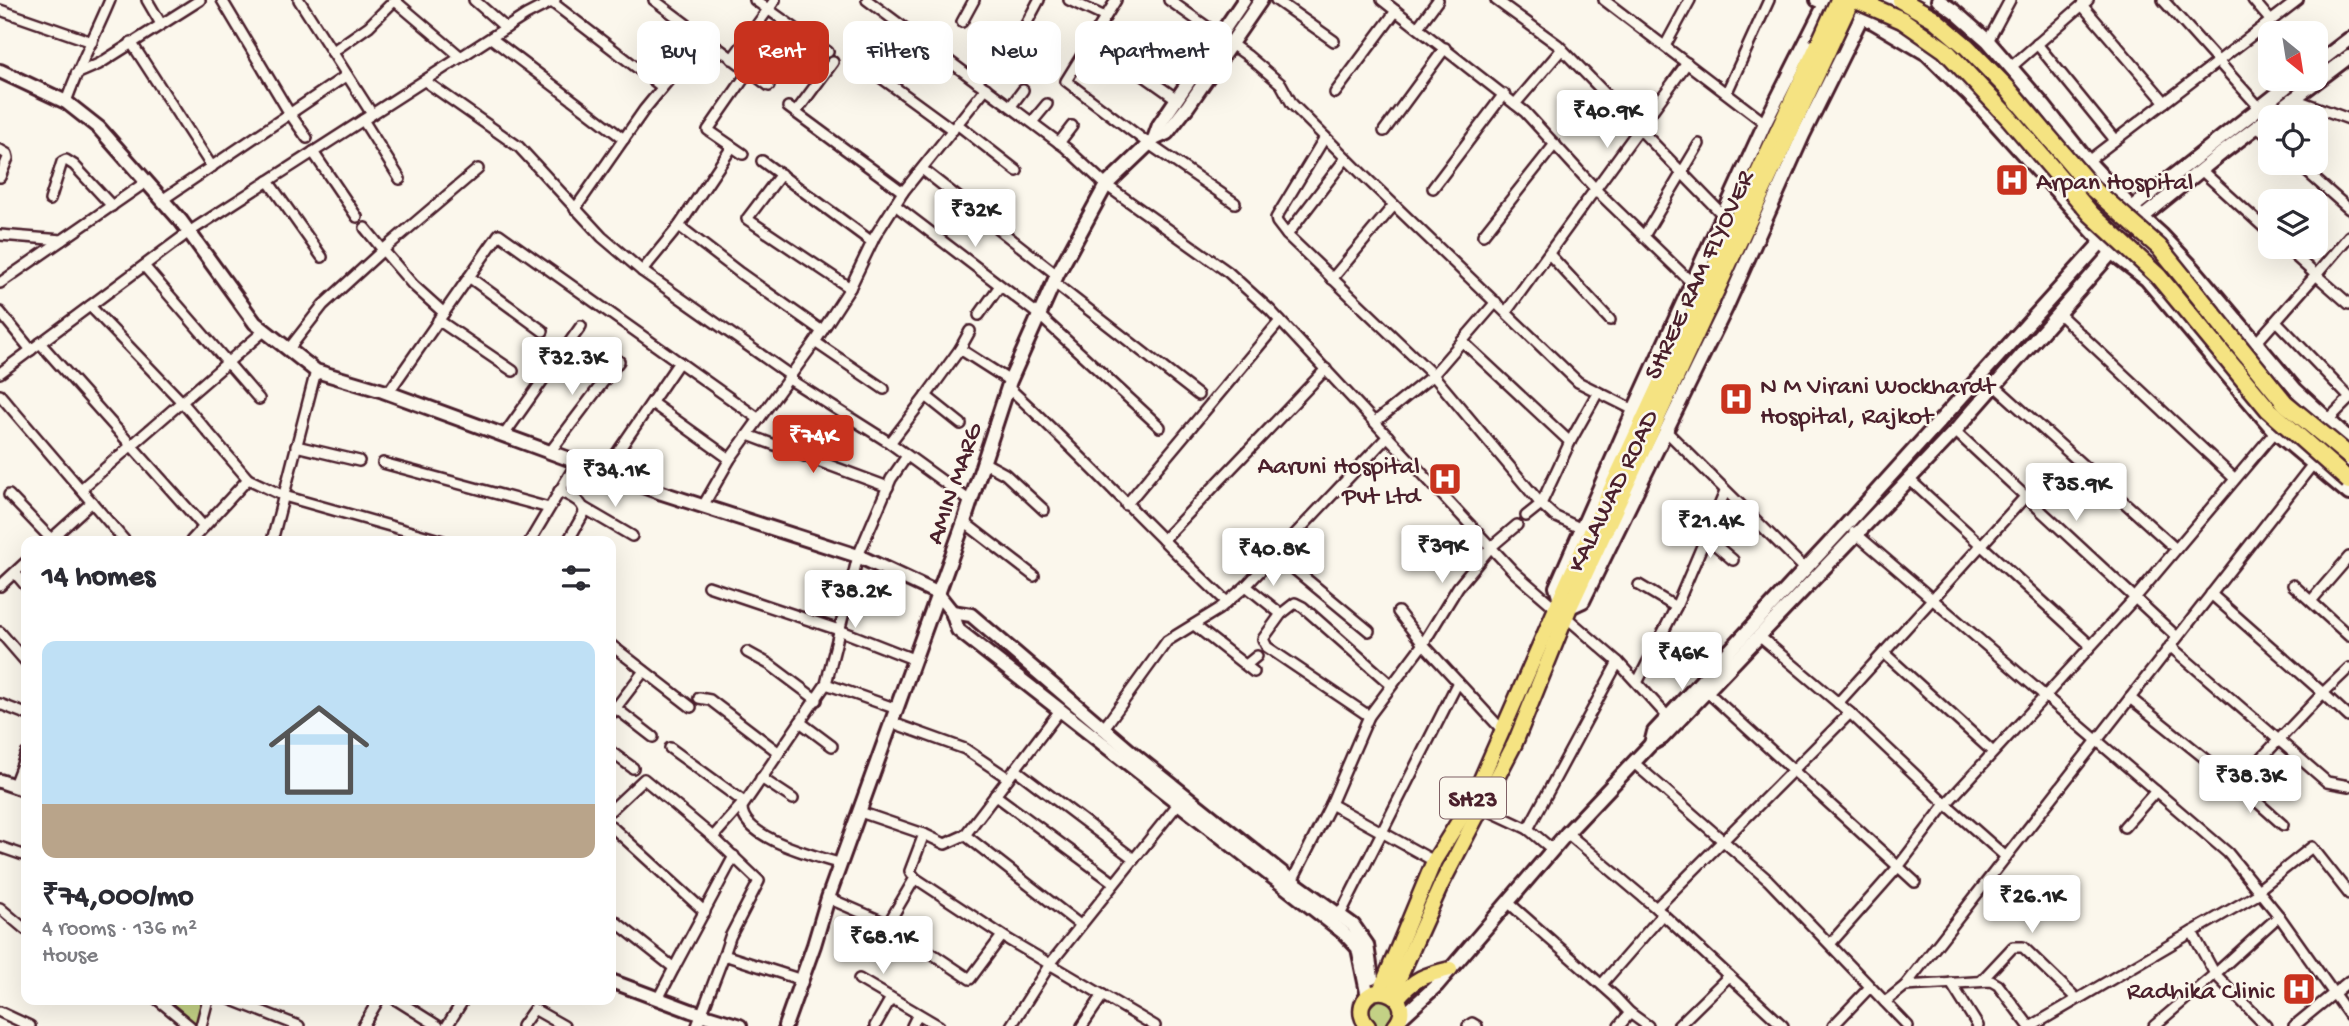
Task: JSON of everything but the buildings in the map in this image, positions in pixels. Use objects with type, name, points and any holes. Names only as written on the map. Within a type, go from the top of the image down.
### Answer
[{"type":"highway","points":[[1854,0],[1902,20],[1945,50],[2009,118],[2091,214],[2158,276],[2268,409],[2349,481]]},
{"type":"highway","points":[[1901,0],[1933,18],[1967,47],[2006,87],[2091,187],[2159,247],[2285,403],[2349,456]]},
{"type":"main road","name":"SHREE RAM FLYOVER","points":[[1566,601],[1854,0]]},
{"type":"main road","name":"SHREE RAM FLYOVER","points":[[1566,601],[1827,1]]},
{"type":"main road","name":"KALAWAD ROAD","points":[[1379,997],[1434,861],[1472,800],[1566,601]]},
{"type":"main road","name":"KALAWAD ROAD","points":[[1349,1026],[1379,997],[1483,808],[1515,743],[1566,601]]},
{"type":"main road","points":[[1367,1026],[1364,1021],[1379,997],[1407,987],[1422,976],[1450,969]]},
{"type":"main road","points":[[1379,997],[1402,1011],[1398,1022]]},
{"type":"street","points":[[66,102],[110,0]]},
{"type":"street","points":[[147,0],[161,24]]},
{"type":"street","points":[[76,74],[99,64],[200,0]]},
{"type":"street","points":[[222,0],[307,138]]},
{"type":"street","points":[[299,0],[372,114]]},
{"type":"street","points":[[332,52],[369,26],[395,0],[461,57]]},
{"type":"street","points":[[474,0],[506,28]]},
{"type":"street","points":[[654,0],[682,21]]},
{"type":"street","points":[[755,0],[785,21]]},
{"type":"street","points":[[720,50],[732,59],[775,0]]},
{"type":"street","points":[[867,0],[967,75]]},
{"type":"street","points":[[962,22],[974,0]]},
{"type":"street","points":[[1025,21],[1039,0]]},
{"type":"street","points":[[1069,0],[1105,17]]},
{"type":"street","points":[[1103,21],[1116,0]]},
{"type":"street","points":[[1169,0],[1198,21]]},
{"type":"street","name":"AMIN MARG","points":[[1230,21],[1244,0]]},
{"type":"street","name":"AMIN MARG","points":[[1232,44],[1261,0]]},
{"type":"street","points":[[1276,0],[1334,41]]},
{"type":"street","points":[[1382,0],[1515,104],[1596,189],[1692,283]]},
{"type":"street","points":[[1418,27],[1438,0]]},
{"type":"street","points":[[1496,0],[1562,49],[1723,215]]},
{"type":"street","points":[[1604,0],[1765,123]]},
{"type":"street","points":[[1665,46],[1690,0]]},
{"type":"street","points":[[1727,93],[1769,0]]},
{"type":"street","name":"KALAWAD ROAD","points":[[1827,1],[1765,123],[1556,587],[1566,601],[1583,601],[1667,432],[1803,135],[1869,0]]},
{"type":"street","points":[[1939,0],[1988,41],[2088,161],[2194,269],[2297,390],[2349,439]]},
{"type":"street","points":[[1988,41],[2010,0]]},
{"type":"street","points":[[2163,0],[2258,106]]},
{"type":"street","points":[[2253,0],[2271,21],[2298,0]]},
{"type":"street","points":[[0,373],[189,232],[552,1],[662,87]]},
{"type":"street","points":[[1827,1],[1873,22],[1927,54],[1976,102],[2107,247],[2146,279],[2276,432],[2349,494]]},
{"type":"street","points":[[2011,67],[2085,3],[2165,102]]},
{"type":"street","points":[[0,10],[92,42]]},
{"type":"street","points":[[1335,93],[1396,11]]},
{"type":"street","points":[[0,18],[11,14]]},
{"type":"street","points":[[2088,161],[2258,31]]},
{"type":"street","points":[[491,38],[624,139]]},
{"type":"street","points":[[2328,55],[2349,39]]},
{"type":"street","points":[[131,43],[212,167]]},
{"type":"street","points":[[2037,44],[2115,140]]},
{"type":"street","points":[[1232,46],[1281,84],[1292,104],[1578,382],[1634,410]]},
{"type":"street","points":[[1384,131],[1445,48]]},
{"type":"street","points":[[1515,104],[1562,49]]},
{"type":"street","points":[[1398,1022],[1432,990],[1567,833],[1651,744],[1662,738],[1702,687],[1805,569],[2107,247],[2201,170],[2349,57]]},
{"type":"street","points":[[833,62],[792,109],[903,192]]},
{"type":"street","points":[[1506,312],[1687,63]]},
{"type":"street","points":[[1075,66],[1066,81],[1235,203]]},
{"type":"street","points":[[0,71],[66,102],[99,128],[189,232],[255,323],[316,370],[388,393],[703,506],[858,556],[937,593],[952,612],[958,631],[1353,925],[1367,945],[1379,997]]},
{"type":"street","points":[[162,200],[347,75]]},
{"type":"street","points":[[425,81],[519,147],[601,237],[642,271],[790,378],[890,443],[970,501]]},
{"type":"street","points":[[575,209],[665,84]]},
{"type":"street","points":[[740,84],[708,130],[743,154]]},
{"type":"street","points":[[892,84],[1017,171]]},
{"type":"street","points":[[980,84],[1060,141],[1106,186],[1228,272],[1326,369],[1514,572],[1566,601],[1668,717]]},
{"type":"street","points":[[1156,84],[1177,99]]},
{"type":"street","name":"AMIN MARG","points":[[1151,142],[1159,125],[1187,84]]},
{"type":"street","name":"AMIN MARG","points":[[785,1026],[828,898],[964,522],[1009,384],[1039,315],[1055,279],[1106,186],[1151,142],[1167,132],[1202,84]]},
{"type":"street","points":[[703,506],[730,459],[790,378],[850,288],[872,242],[903,192],[986,88]]},
{"type":"street","points":[[1012,105],[1023,90]]},
{"type":"street","points":[[2262,105],[2280,91]]},
{"type":"street","points":[[1433,188],[1504,94]]},
{"type":"street","points":[[2294,99],[2349,119]]},
{"type":"street","points":[[1033,121],[1046,104]]},
{"type":"street","points":[[1651,744],[1654,732],[1668,717],[1759,636],[1955,431],[2058,313],[2132,208],[2258,108]]},
{"type":"street","points":[[363,120],[400,179]]},
{"type":"street","points":[[1060,141],[1072,126]]},
{"type":"street","points":[[1325,137],[1276,222],[1433,374],[1541,504],[1553,516],[1582,529]]},
{"type":"street","points":[[1483,235],[1555,144]]},
{"type":"street","points":[[1644,236],[1699,144]]},
{"type":"street","points":[[642,271],[679,226],[733,147]]},
{"type":"street","points":[[0,150],[7,154],[8,158],[0,177]]},
{"type":"street","points":[[313,152],[357,217]]},
{"type":"street","points":[[1287,235],[1346,158]]},
{"type":"street","points":[[50,200],[62,162],[66,160],[74,165],[111,206]]},
{"type":"street","points":[[762,161],[872,242]]},
{"type":"street","points":[[288,350],[323,305],[478,169]]},
{"type":"street","points":[[922,169],[1198,395]]},
{"type":"street","points":[[2201,170],[2258,222]]},
{"type":"street","points":[[781,174],[747,219],[850,288]]},
{"type":"street","points":[[2311,175],[2349,209]]},
{"type":"street","points":[[268,181],[322,257]]},
{"type":"street","points":[[0,283],[146,182]]},
{"type":"street","points":[[895,205],[1039,315],[1160,427]]},
{"type":"street","points":[[1332,279],[1394,205]]},
{"type":"street","points":[[679,226],[822,331]]},
{"type":"street","points":[[365,228],[441,316],[513,371]]},
{"type":"street","points":[[388,393],[499,234],[759,419]]},
{"type":"street","points":[[0,235],[62,240]]},
{"type":"street","points":[[2256,343],[2349,236]]},
{"type":"street","points":[[1549,254],[1610,320]]},
{"type":"street","points":[[2298,259],[2349,304]]},
{"type":"street","points":[[144,266],[259,399]]},
{"type":"street","points":[[469,277],[543,331]]},
{"type":"street","points":[[979,315],[999,287]]},
{"type":"street","points":[[1375,422],[1433,374],[1496,302]]},
{"type":"street","points":[[90,306],[182,402],[248,480],[284,496],[425,536]]},
{"type":"street","points":[[0,312],[31,350]]},
{"type":"street","points":[[2058,313],[2235,480]]},
{"type":"street","points":[[1126,505],[1280,321]]},
{"type":"street","points":[[2276,321],[2349,398],[2328,420]]},
{"type":"street","points":[[504,435],[581,326]]},
{"type":"street","points":[[81,489],[264,331]]},
{"type":"street","points":[[890,443],[960,349],[970,331]]},
{"type":"street","points":[[1462,341],[1570,442]]},
{"type":"street","points":[[815,342],[884,389]]},
{"type":"street","points":[[40,343],[204,527]]},
{"type":"street","points":[[960,349],[1009,384],[1126,505],[1227,601]]},
{"type":"street","points":[[550,452],[619,361]]},
{"type":"street","points":[[604,472],[679,362]]},
{"type":"street","points":[[1163,540],[1326,369]]},
{"type":"street","points":[[273,536],[316,370]]},
{"type":"street","points":[[1995,386],[2176,549]]},
{"type":"street","points":[[1526,516],[1541,504],[1570,442],[1598,393]]},
{"type":"street","points":[[0,395],[121,536]]},
{"type":"street","points":[[926,396],[961,424]]},
{"type":"street","points":[[652,403],[730,459]]},
{"type":"street","points":[[1955,431],[2177,637]]},
{"type":"street","points":[[1667,432],[1805,569]]},
{"type":"street","points":[[1830,944],[1898,867],[1946,804],[2135,598],[2276,432]]},
{"type":"street","points":[[748,435],[888,487]]},
{"type":"street","points":[[1104,728],[1167,641],[1194,625],[1246,586],[1388,436]]},
{"type":"street","points":[[296,446],[359,461]]},
{"type":"street","points":[[713,837],[744,802],[826,684],[858,556],[888,487],[906,456]]},
{"type":"street","points":[[533,536],[577,462]]},
{"type":"street","points":[[983,462],[1005,474],[1044,510]]},
{"type":"street","points":[[383,463],[549,508]]},
{"type":"street","points":[[1885,1002],[1905,986],[2313,464]]},
{"type":"street","points":[[196,536],[248,480]]},
{"type":"street","points":[[1910,480],[2090,645]]},
{"type":"street","points":[[559,491],[632,536]]},
{"type":"street","points":[[1638,681],[1676,607],[1725,492]]},
{"type":"street","points":[[9,495],[47,536]]},
{"type":"street","points":[[1838,704],[2025,497]]},
{"type":"street","points":[[55,536],[92,502]]},
{"type":"street","points":[[571,536],[584,513],[584,508]]},
{"type":"street","points":[[964,522],[1034,576]]},
{"type":"street","points":[[1292,881],[1331,804],[1369,716],[1390,684],[1423,644],[1458,587],[1491,547],[1517,524]]},
{"type":"street","points":[[1846,526],[2228,853],[2279,916],[2349,1015]]},
{"type":"street","points":[[1706,537],[1733,560]]},
{"type":"street","points":[[1276,554],[1369,631]]},
{"type":"street","points":[[2311,601],[2349,556]]},
{"type":"street","points":[[0,586],[21,567]]},
{"type":"street","points":[[15,573],[21,580]]},
{"type":"street","points":[[1639,585],[1676,607]]},
{"type":"street","points":[[2293,585],[2349,636]]},
{"type":"street","points":[[708,586],[839,630],[913,659]]},
{"type":"street","points":[[1246,586],[1281,614]]},
{"type":"street","points":[[2211,594],[2349,717]]},
{"type":"street","points":[[1369,716],[1266,648],[1263,639],[1281,614],[1295,604],[1303,607],[1390,684]]},
{"type":"street","points":[[952,612],[971,615],[1104,728],[1182,799],[1344,933],[1358,948],[1379,997]]},
{"type":"street","points":[[1398,612],[1423,644],[1503,731]]},
{"type":"street","points":[[1194,625],[1254,672]]},
{"type":"street","points":[[0,632],[21,656]]},
{"type":"street","points":[[1759,636],[1850,713],[2006,857]]},
{"type":"street","points":[[2170,646],[2327,782],[2349,786]]},
{"type":"street","points":[[616,649],[691,708]]},
{"type":"street","points":[[747,652],[769,664],[817,700]]},
{"type":"street","points":[[1884,653],[1993,752]]},
{"type":"street","points":[[1246,665],[1257,656]]},
{"type":"street","points":[[1528,829],[1618,662]]},
{"type":"street","points":[[2237,784],[2349,668]]},
{"type":"street","points":[[616,704],[643,670]]},
{"type":"street","points":[[1340,915],[1458,682]]},
{"type":"street","points":[[826,684],[897,709]]},
{"type":"street","points":[[1702,687],[1915,882]]},
{"type":"street","points":[[699,698],[710,700],[778,752]]},
{"type":"street","points":[[2130,698],[2237,784],[2283,825]]},
{"type":"street","points":[[0,704],[21,712]]},
{"type":"street","points":[[616,712],[653,737]]},
{"type":"street","points":[[860,812],[924,834],[945,845],[965,835],[1058,713]]},
{"type":"street","points":[[1602,984],[1660,911],[1723,841],[1850,713]]},
{"type":"street","points":[[800,722],[832,746]]},
{"type":"street","points":[[893,723],[965,748],[1008,778]]},
{"type":"street","points":[[670,748],[744,802]]},
{"type":"street","points":[[616,756],[633,768]]},
{"type":"street","points":[[1634,763],[1768,880],[1908,1026]]},
{"type":"street","points":[[1015,769],[1134,859]]},
{"type":"street","points":[[761,778],[793,799]]},
{"type":"street","points":[[616,805],[644,779],[713,837],[759,881],[730,937],[699,1020]]},
{"type":"street","points":[[0,782],[20,788]]},
{"type":"street","points":[[2124,827],[2156,791]]},
{"type":"street","points":[[995,795],[1114,883]]},
{"type":"street","points":[[1010,1026],[1050,964],[1182,799]]},
{"type":"street","points":[[744,802],[742,814],[758,832],[788,846],[841,864]]},
{"type":"street","points":[[1331,804],[1434,861]]},
{"type":"street","points":[[1483,808],[1528,829],[1553,850]]},
{"type":"street","points":[[616,831],[705,912]]},
{"type":"street","points":[[1567,833],[1660,911],[1783,1026]]},
{"type":"street","points":[[924,834],[911,865],[910,871],[915,878],[1002,936],[1155,1026]]},
{"type":"street","points":[[965,835],[1080,926]]},
{"type":"street","points":[[0,847],[21,854]]},
{"type":"street","points":[[1905,986],[1982,980],[1998,985],[2031,1026],[2259,892],[2312,847],[2349,894]]},
{"type":"street","points":[[658,999],[734,856]]},
{"type":"street","points":[[888,923],[915,878]]},
{"type":"street","points":[[828,898],[888,923],[970,979],[1002,936]]},
{"type":"street","points":[[1509,903],[1602,984],[1630,1013],[1648,1026]]},
{"type":"street","points":[[0,908],[21,926]]},
{"type":"street","points":[[2154,1026],[2279,916]]},
{"type":"street","points":[[616,922],[674,968]]},
{"type":"street","points":[[2192,932],[2215,974],[2266,1026]]},
{"type":"street","points":[[1982,980],[2018,945],[2077,999]]},
{"type":"street","points":[[724,955],[802,980]]},
{"type":"street","points":[[1678,1026],[1729,976]]},
{"type":"street","points":[[859,979],[939,1026]]},
{"type":"street","points":[[2294,1026],[2349,981]]},
{"type":"street","points":[[616,983],[658,999],[699,1020],[740,1026]]},
{"type":"street","points":[[1951,983],[1978,1026]]},
{"type":"street","points":[[1833,1026],[1870,987]]},
{"type":"street","points":[[1082,1026],[1103,995]]},
{"type":"street","points":[[875,1026],[891,998]]},
{"type":"street","points":[[164,1005],[190,1026]]},
{"type":"street","points":[[201,1026],[206,1005]]},
{"type":"street","points":[[245,1005],[294,1025]]},
{"type":"street","points":[[363,1026],[375,1005]]},
{"type":"street","points":[[405,1005],[438,1026]]},
{"type":"street","points":[[447,1026],[460,1005]]},
{"type":"street","points":[[522,1026],[534,1009],[564,1026]]},
{"type":"street","points":[[0,1012],[30,1026]]},
{"type":"street","points":[[1619,1026],[1630,1013]]},
{"type":"street","points":[[912,1026],[918,1014]]},
{"type":"street","points":[[1468,1026],[1472,1023],[1476,1026]]},
{"type":"green space","points":[[1385,996],[1397,1006],[1392,1020],[1386,1026],[1368,1026],[1368,1009]]},
{"type":"green space","points":[[164,1005],[206,1005],[201,1026],[190,1026]]},
{"type":"place","name":"Arpan Hospital","points":[[2012,180]]},
{"type":"place","name":"N M Virani Wockhardt Hospital, Rajkot","points":[[1736,399]]},
{"type":"place","name":"Aaruni Hospital Pvt Ltd","points":[[1445,479]]},
{"type":"place","name":"Radhika Clinic","points":[[2299,989]]}]
